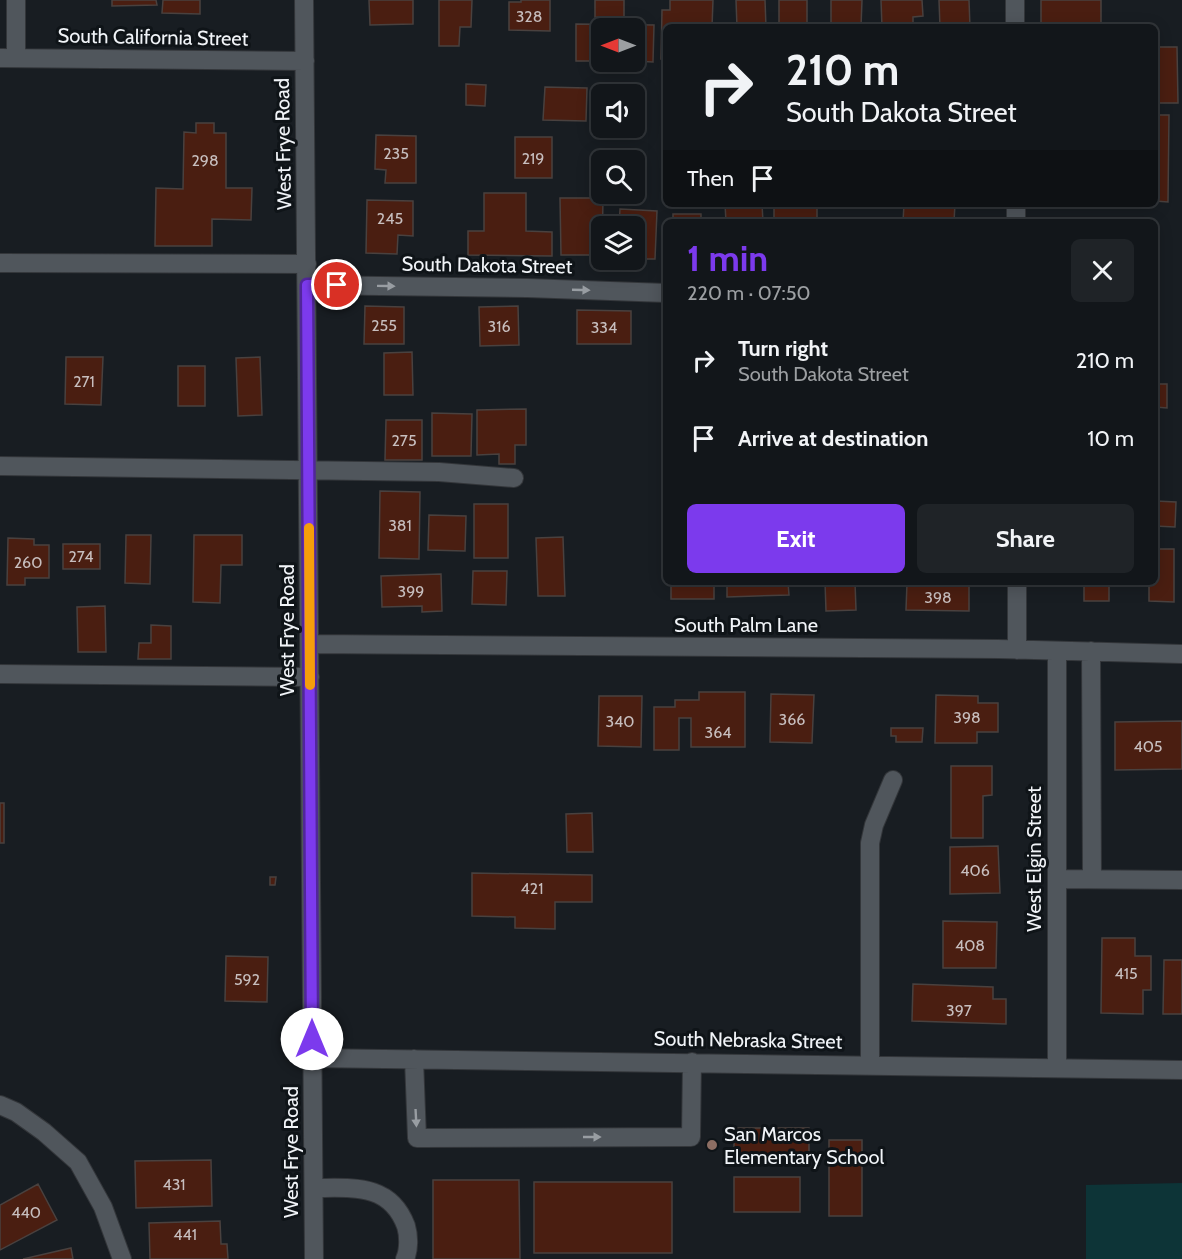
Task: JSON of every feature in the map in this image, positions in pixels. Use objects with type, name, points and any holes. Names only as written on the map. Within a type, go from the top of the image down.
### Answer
[{"type":"street","points":[[8,58],[16,0]]},
{"type":"street","name":"West Frye Road","points":[[304,0],[314,1259]]},
{"type":"street","points":[[1015,0],[1015,24]]},
{"type":"street","name":"South California Street","points":[[8,58],[305,61]]},
{"type":"street","points":[[0,263],[307,264]]},
{"type":"street","name":"South Dakota Street","points":[[307,285],[527,288],[663,293]]},
{"type":"street","points":[[0,466],[439,472],[514,478]]},
{"type":"street","points":[[1017,585],[1017,650]]},
{"type":"street","name":"South Palm Lane","points":[[310,644],[1017,650],[1182,654]]},
{"type":"street","name":"West Elgin Street","points":[[1057,651],[1057,1067]]},
{"type":"street","points":[[1091,651],[1092,879]]},
{"type":"street","points":[[0,674],[310,677]]},
{"type":"street","points":[[870,1064],[870,843],[874,825],[893,780]]},
{"type":"street","points":[[1057,879],[1182,880]]},
{"type":"street","name":"South Nebraska Street","points":[[312,1058],[1182,1070]]},
{"type":"street","points":[[414,1059],[417,1138],[691,1137],[692,1062]]},
{"type":"street","points":[[0,1105],[16,1112],[44,1132],[78,1162],[103,1207],[122,1259]]},
{"type":"street","points":[[314,1188],[371,1190],[389,1200],[402,1214],[408,1233],[405,1259]]},
{"type":"water","points":[[1182,1183],[1182,1259],[1086,1259],[1086,1185]]},
{"type":"building","points":[[112,0],[156,0],[157,5],[112,6]]},
{"type":"building","points":[[163,0],[200,0],[200,14],[162,13]]},
{"type":"building","points":[[369,0],[413,0],[413,24],[370,25]]},
{"type":"building","points":[[439,0],[472,0],[471,27],[460,27],[459,46],[439,46]]},
{"type":"building","points":[[521,0],[550,0],[550,31],[509,30],[509,2],[521,2]]},
{"type":"building","points":[[595,0],[624,0],[624,18],[595,17]]},
{"type":"building","points":[[670,0],[713,0],[712,24],[663,24],[663,59],[661,59],[662,10],[670,10]]},
{"type":"building","points":[[736,0],[765,0],[766,24],[737,24]]},
{"type":"building","points":[[779,0],[807,0],[807,24],[779,24]]},
{"type":"building","points":[[831,0],[862,0],[861,24],[831,24]]},
{"type":"building","points":[[881,0],[922,0],[923,16],[913,17],[913,24],[882,24]]},
{"type":"building","points":[[939,0],[969,0],[970,24],[940,24]]},
{"type":"building","points":[[1041,0],[1101,0],[1101,24],[1041,24]]},
{"type":"building","points":[[576,24],[591,24],[591,61],[576,61]]},
{"type":"building","points":[[645,25],[654,25],[653,62],[645,62]]},
{"type":"building","points":[[1158,47],[1177,47],[1178,103],[1158,103]]},
{"type":"building","points":[[466,84],[486,85],[485,106],[466,105]]},
{"type":"building","points":[[545,87],[587,88],[586,121],[543,120]]},
{"type":"building","points":[[1158,115],[1169,115],[1168,202],[1158,201]]},
{"type":"building","points":[[196,123],[214,123],[214,133],[226,133],[226,188],[252,188],[251,220],[212,219],[212,246],[155,246],[156,188],[183,189],[184,132],[196,133]]},
{"type":"building","points":[[376,135],[416,136],[416,183],[385,183],[386,170],[375,169]]},
{"type":"building","points":[[515,137],[552,137],[552,178],[515,178]]},
{"type":"building","points":[[484,193],[526,193],[526,231],[552,232],[552,256],[468,255],[468,231],[484,231]]},
{"type":"building","points":[[560,198],[591,198],[591,204],[603,204],[603,216],[591,216],[591,255],[561,255]]},
{"type":"building","points":[[367,200],[413,201],[413,236],[398,235],[397,254],[366,253]]},
{"type":"building","points":[[725,207],[762,207],[763,219],[726,219]]},
{"type":"building","points":[[774,207],[817,207],[817,219],[774,219]]},
{"type":"building","points":[[904,207],[955,207],[954,219],[903,219]]},
{"type":"building","points":[[620,209],[657,211],[655,259],[645,259],[645,216],[620,216]]},
{"type":"building","points":[[673,214],[701,214],[701,219],[673,219]]},
{"type":"building","points":[[1066,218],[1094,218],[1094,219]]},
{"type":"building","points":[[365,306],[404,307],[404,344],[364,344]]},
{"type":"building","points":[[518,306],[519,345],[480,346],[479,307]]},
{"type":"building","points":[[577,310],[631,311],[631,344],[577,344]]},
{"type":"building","points":[[412,352],[413,395],[384,395],[384,353]]},
{"type":"building","points":[[66,357],[103,357],[101,405],[65,404]]},
{"type":"building","points":[[260,357],[262,415],[238,416],[236,358]]},
{"type":"building","points":[[178,366],[205,366],[205,406],[178,406]]},
{"type":"building","points":[[1158,384],[1167,384],[1167,408],[1158,407]]},
{"type":"building","points":[[526,409],[526,445],[515,445],[515,464],[499,464],[499,454],[477,455],[477,410]]},
{"type":"building","points":[[432,413],[472,414],[471,456],[432,456]]},
{"type":"building","points":[[386,420],[422,420],[422,460],[385,460]]},
{"type":"building","points":[[380,491],[420,492],[419,559],[379,558]]},
{"type":"building","points":[[1158,501],[1176,502],[1175,527],[1158,526]]},
{"type":"building","points":[[474,504],[508,504],[508,558],[474,558]]},
{"type":"building","points":[[429,515],[466,516],[465,551],[428,550]]},
{"type":"building","points":[[126,535],[151,535],[150,584],[125,583]]},
{"type":"building","points":[[194,535],[242,535],[242,565],[221,565],[220,603],[193,602]]},
{"type":"building","points":[[563,537],[565,596],[538,596],[536,538]]},
{"type":"building","points":[[8,538],[34,539],[34,545],[49,545],[49,578],[25,578],[25,585],[7,585]]},
{"type":"building","points":[[63,544],[100,544],[100,569],[63,569]]},
{"type":"building","points":[[1158,549],[1174,549],[1174,602],[1149,601],[1149,585],[1158,585]]},
{"type":"building","points":[[473,571],[507,571],[506,605],[472,604]]},
{"type":"building","points":[[441,574],[442,611],[422,612],[422,606],[382,607],[381,576]]},
{"type":"building","points":[[671,585],[714,585],[714,599],[671,599]]},
{"type":"building","points":[[727,585],[788,585],[789,595],[727,597]]},
{"type":"building","points":[[825,585],[855,585],[856,610],[826,611]]},
{"type":"building","points":[[907,585],[969,585],[969,611],[906,610]]},
{"type":"building","points":[[1084,585],[1109,585],[1109,601],[1084,601]]},
{"type":"building","points":[[105,606],[106,652],[78,652],[77,607]]},
{"type":"building","points":[[151,625],[171,626],[171,659],[138,659],[139,643],[151,643]]},
{"type":"building","points":[[699,692],[745,692],[745,747],[691,747],[691,718],[679,718],[679,750],[654,750],[654,707],[675,707],[675,700],[699,700]]},
{"type":"building","points":[[771,694],[814,695],[812,743],[770,742]]},
{"type":"building","points":[[936,695],[978,696],[978,703],[998,703],[998,732],[977,732],[977,743],[935,743]]},
{"type":"building","points":[[599,696],[642,696],[641,747],[598,746]]},
{"type":"building","points":[[1182,721],[1182,769],[1115,770],[1115,722]]},
{"type":"building","points":[[891,728],[923,728],[922,742],[896,742],[896,736],[891,736]]},
{"type":"building","points":[[951,766],[992,766],[992,795],[983,796],[983,838],[951,838]]},
{"type":"building","points":[[0,803],[4,803],[4,843],[0,843]]},
{"type":"building","points":[[592,813],[593,852],[567,852],[566,814]]},
{"type":"building","points":[[998,846],[1000,893],[950,894],[950,847]]},
{"type":"building","points":[[472,873],[592,875],[592,902],[555,902],[555,929],[515,928],[515,917],[472,916]]},
{"type":"building","points":[[270,877],[276,877],[275,885],[270,885]]},
{"type":"building","points":[[943,921],[997,922],[996,968],[943,968]]},
{"type":"building","points":[[1102,938],[1135,938],[1135,956],[1151,956],[1151,990],[1143,990],[1143,1014],[1101,1013]]},
{"type":"building","points":[[226,956],[268,957],[267,1002],[225,1001]]},
{"type":"building","points":[[1164,960],[1182,960],[1182,1014],[1163,1014]]},
{"type":"building","points":[[913,984],[993,987],[993,999],[1006,999],[1006,1024],[912,1021]]},
{"type":"building","points":[[734,1128],[809,1128],[809,1161],[734,1161]]},
{"type":"building","points":[[829,1140],[862,1140],[862,1216],[829,1216]]},
{"type":"building","points":[[211,1160],[212,1206],[136,1208],[135,1161]]},
{"type":"building","points":[[734,1177],[800,1177],[800,1212],[734,1212]]},
{"type":"building","points":[[433,1180],[519,1180],[520,1259],[433,1259]]},
{"type":"building","points":[[534,1182],[672,1182],[672,1253],[534,1253]]},
{"type":"building","points":[[38,1184],[57,1220],[0,1250],[0,1205]]},
{"type":"building","points":[[220,1221],[221,1244],[227,1244],[228,1259],[150,1259],[149,1223]]},
{"type":"building","points":[[71,1248],[73,1259],[23,1259]]},
{"type":"slow traffic","points":[[309,528],[310,685]]},
{"type":"place","name":"San Marcos Elementary School","points":[[712,1145]]},
{"type":"route","points":[[312,1039],[307,285],[337,285]]}]
